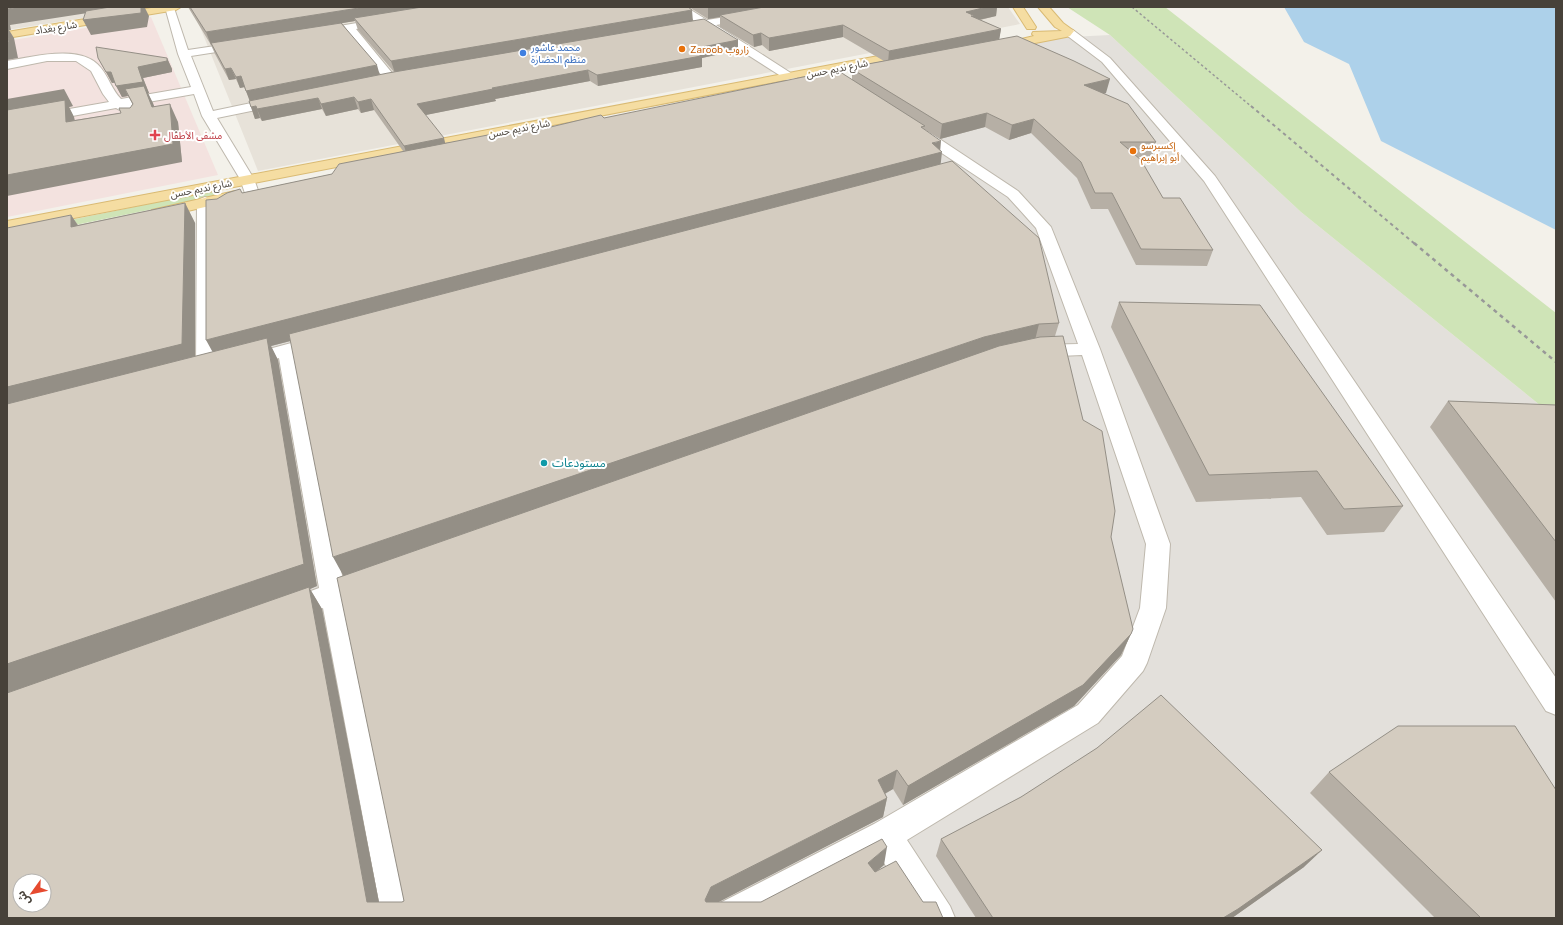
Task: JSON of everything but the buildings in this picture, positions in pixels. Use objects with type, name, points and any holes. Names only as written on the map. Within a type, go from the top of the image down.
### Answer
[{"type":"main road","points":[[1018,7],[1034,33],[1068,29],[1069,32]]},
{"type":"main road","points":[[1043,7],[1055,31]]},
{"type":"main road","name":"شارع بغداد","points":[[7,35],[173,8]]},
{"type":"main road","points":[[992,36],[1031,28]]},
{"type":"main road","points":[[983,50],[1055,31]]},
{"type":"main road","name":"شارع نديم حسن","points":[[7,226],[247,179],[791,77],[838,79],[923,50]]},
{"type":"main road","name":"شارع نديم حسن","points":[[384,167],[915,64]]},
{"type":"main road","name":"شارع نديم حسن","points":[[144,215],[266,190]]},
{"type":"street","points":[[679,7],[791,77]]},
{"type":"street","points":[[672,29],[805,7]]},
{"type":"street","points":[[173,8],[184,54],[209,116],[247,179],[251,193]]},
{"type":"street","points":[[302,36],[397,21]]},
{"type":"street","points":[[349,28],[391,79]]},
{"type":"street","points":[[1055,31],[1085,44]]},
{"type":"street","points":[[1069,32],[1106,60],[1210,179],[1556,702]]},
{"type":"street","points":[[184,54],[255,43]]},
{"type":"street","points":[[7,65],[48,58],[78,57],[96,69],[109,94],[118,104],[126,108],[134,121]]},
{"type":"street","points":[[376,82],[406,76]]},
{"type":"street","points":[[7,124],[199,90]]},
{"type":"street","points":[[7,112],[109,94]]},
{"type":"street","points":[[209,116],[292,99]]},
{"type":"street","points":[[726,918],[885,835],[1088,714],[1132,663],[1154,608],[1158,544],[1090,349],[1043,227],[1013,194],[896,117]]},
{"type":"street","points":[[950,173],[974,167]]},
{"type":"street","points":[[205,202],[211,370],[334,338]]},
{"type":"street","points":[[1019,355],[1034,351],[1090,349]]},
{"type":"street","points":[[287,350],[333,594],[399,918]]},
{"type":"street","points":[[266,617],[386,575]]},
{"type":"street","points":[[885,835],[938,918]]},
{"type":"shaded area","points":[[7,7],[151,7],[7,30]]},
{"type":"shaded area","points":[[192,7],[1008,7],[1020,24],[258,171]]},
{"type":"shaded area","points":[[151,17],[218,175],[7,217],[7,41]]},
{"type":"shaded area","name":"مستودعات","points":[[1110,35],[1301,212],[1556,418],[1556,918],[7,918],[7,264],[1050,38]]},
{"type":"green space","points":[[1067,7],[1165,7],[1556,313],[1556,418],[1301,212],[1110,35]]},
{"type":"green space","points":[[212,191],[216,193],[212,197],[7,239],[7,233]]},
{"type":"water","points":[[1284,7],[1556,7],[1556,230],[1381,141],[1349,64],[1304,42]]},
{"type":"railway","points":[[1132,7],[1252,107]]},
{"type":"railway","points":[[1251,106],[1415,244]]},
{"type":"railway","points":[[1414,243],[1556,362]]},
{"type":"place","name":"Zaroob زاروب","points":[[682,49]]},
{"type":"place","name":"محمد عاشور منظم الحضارة","points":[[523,53]]},
{"type":"place","name":"مشفى الأطفال","points":[[155,135]]},
{"type":"place","name":"إكسبرسو أبو إبراهيم","points":[[1133,151]]},
{"type":"place","name":"مستودعات","points":[[544,463]]}]
